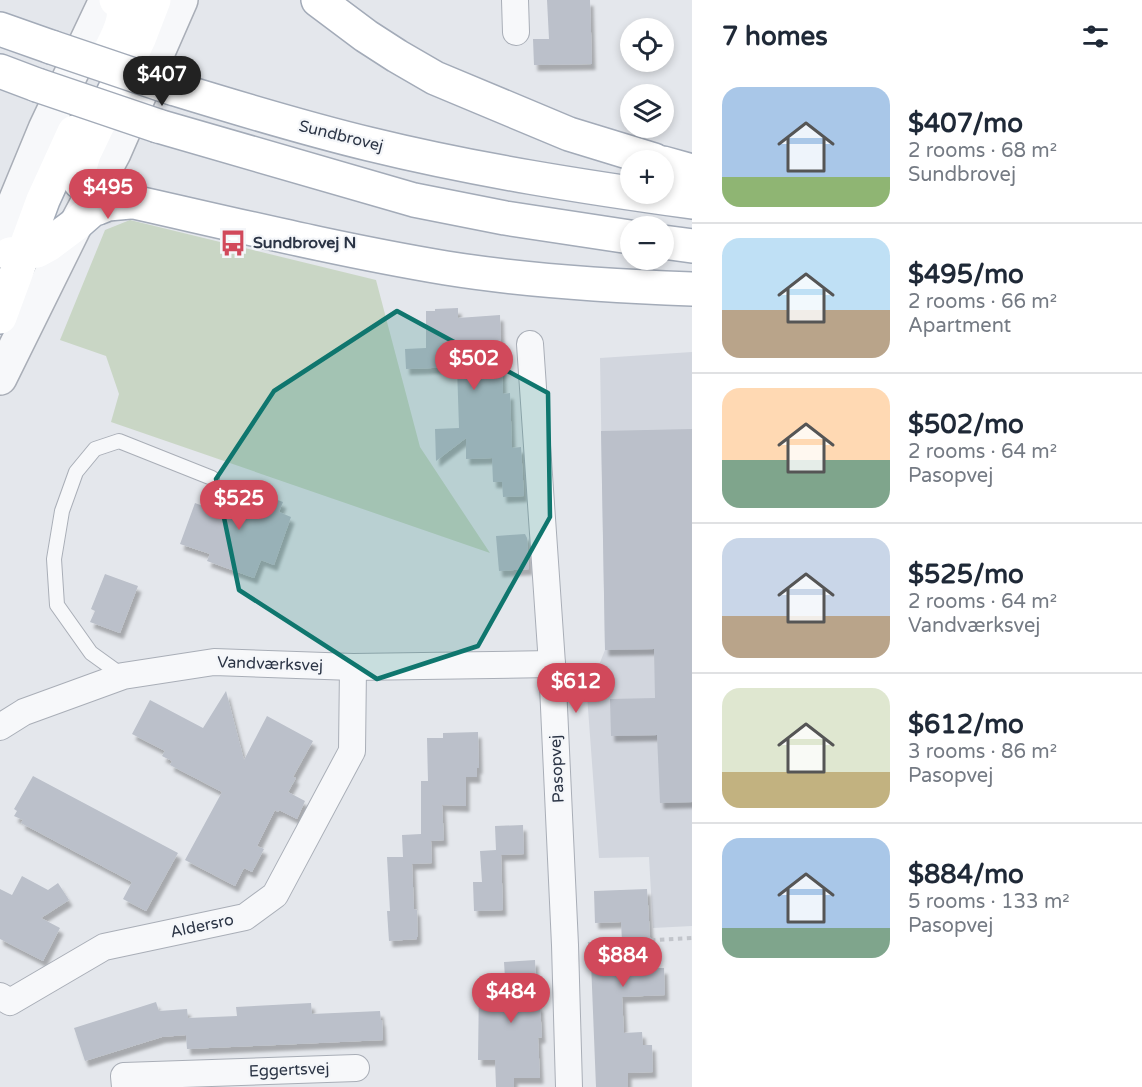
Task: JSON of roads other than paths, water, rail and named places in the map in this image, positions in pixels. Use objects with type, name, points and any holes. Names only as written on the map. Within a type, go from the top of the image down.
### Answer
[{"type":"main road","points":[[0,317],[8,248],[43,200],[123,21],[124,9],[116,0]]},
{"type":"main road","points":[[154,0],[139,39],[80,165],[78,174],[80,182],[94,191],[107,196],[286,236],[448,268],[577,283],[692,289]]},
{"type":"main road","points":[[318,0],[396,56],[435,78],[569,134],[621,150]]},
{"type":"main road","name":"Sundbrovej","points":[[0,29],[172,88],[370,144],[596,189],[692,202]]},
{"type":"main road","points":[[0,71],[158,126],[414,200],[505,218],[620,235]]},
{"type":"main road","points":[[674,166],[692,171]]},
{"type":"main road","points":[[8,248],[37,251],[76,225],[92,210],[108,204],[134,202]]},
{"type":"main road","points":[[674,244],[692,246]]},
{"type":"street","points":[[8,248],[45,129],[106,0]]},
{"type":"street","points":[[0,378],[114,153],[181,0]]},
{"type":"street","points":[[515,0],[516,32]]},
{"type":"street","name":"Pasopvej","points":[[530,344],[552,664],[569,1087]]},
{"type":"street","name":"Vandværksvej","points":[[0,727],[24,712],[123,676],[214,662],[353,667],[552,664]]},
{"type":"street","name":"Aldersro","points":[[0,996],[10,1002],[104,947],[244,917],[275,895],[352,751],[353,667]]},
{"type":"street","name":"Eggertsvej","points":[[125,1087],[124,1076],[356,1068]]},
{"type":"lane","points":[[123,676],[91,653],[57,605],[54,559],[62,511],[76,472],[95,449],[119,441],[212,478]]},
{"type":"place","name":"Sundbrovej N","points":[[233,243]]}]
